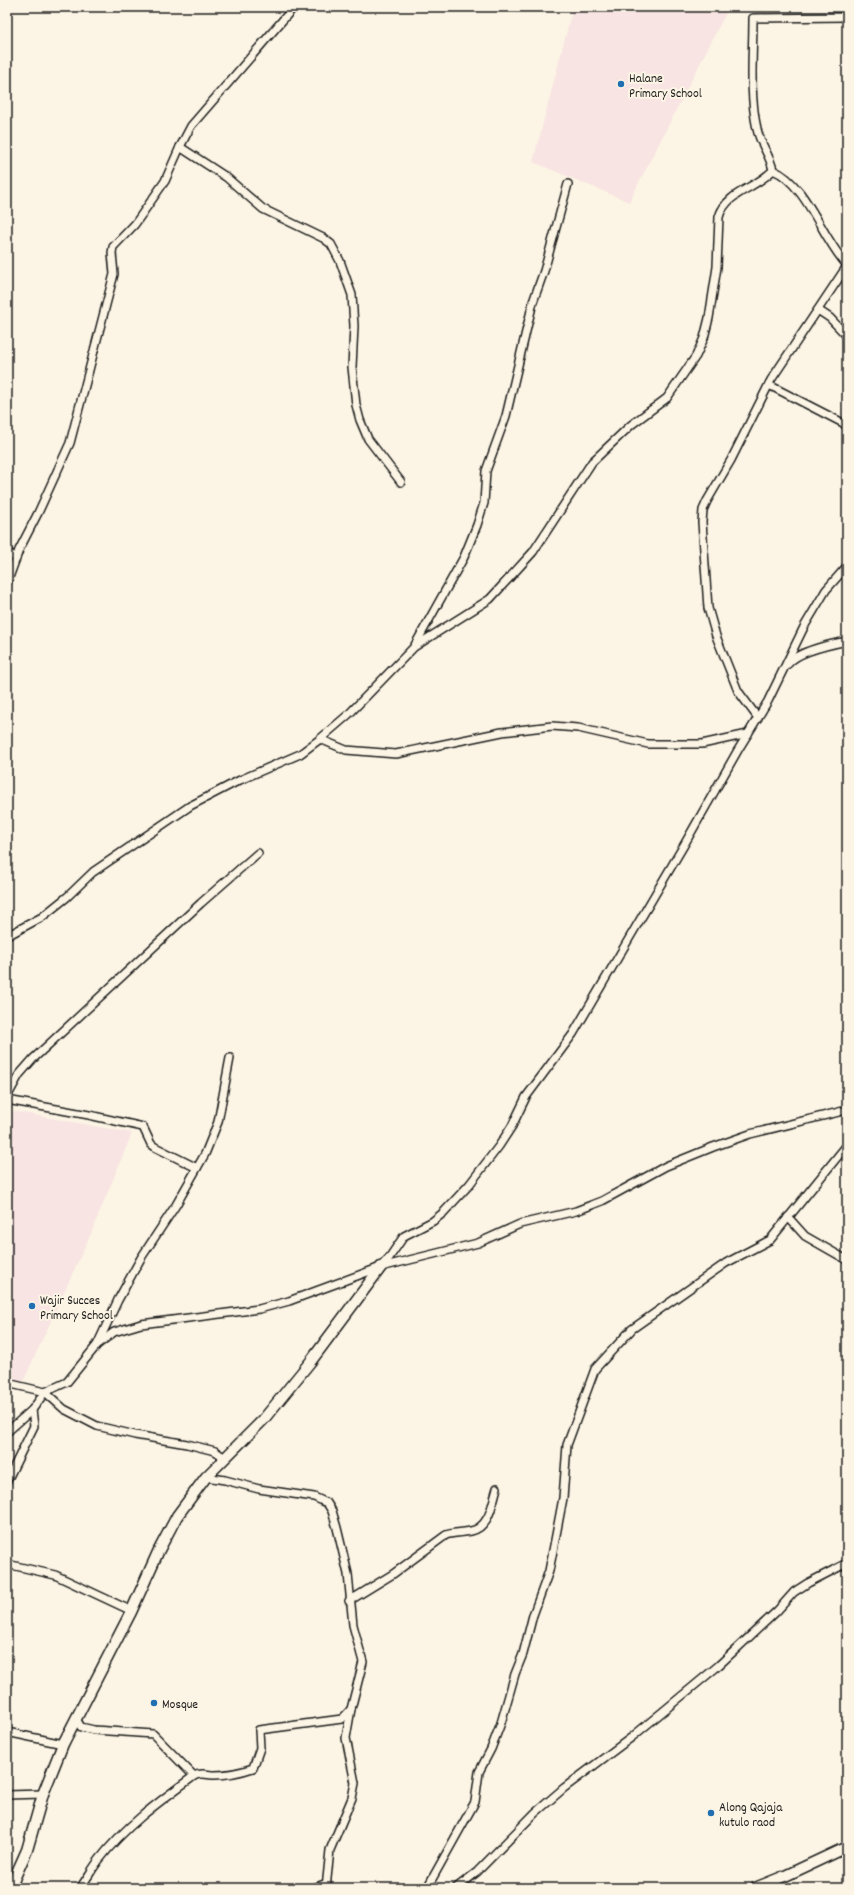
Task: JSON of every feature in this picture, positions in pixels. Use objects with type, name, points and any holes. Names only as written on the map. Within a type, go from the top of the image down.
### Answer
[{"type":"street","points":[[7,583],[16,559],[70,442],[114,274],[112,253],[113,247],[135,224],[165,181],[180,147],[192,126],[210,103],[294,7]]},
{"type":"street","points":[[758,718],[738,691],[716,636],[708,608],[702,522],[703,510],[731,460],[769,384],[847,266],[840,257],[818,219],[797,189],[787,178],[773,170],[771,161],[757,130],[752,56],[753,18],[847,17]]},
{"type":"street","points":[[180,147],[226,177],[263,209],[322,238],[331,244],[340,260],[352,295],[354,326],[352,367],[356,405],[360,420],[368,439],[401,482]]},
{"type":"street","points":[[7,936],[42,917],[67,897],[93,872],[190,806],[240,780],[300,754],[349,714],[414,647],[490,599],[533,552],[592,462],[631,425],[667,398],[696,356],[704,338],[717,267],[719,217],[721,210],[726,203],[767,177],[773,170]]},
{"type":"street","points":[[414,647],[464,557],[477,525],[484,503],[486,471],[506,416],[533,302],[544,271],[568,184]]},
{"type":"street","points":[[818,310],[830,318],[847,336]]},
{"type":"street","points":[[769,384],[843,422],[847,427]]},
{"type":"street","points":[[7,551],[16,559]]},
{"type":"street","points":[[782,674],[804,627],[826,590],[847,566]]},
{"type":"street","points":[[10,1888],[27,1850],[43,1794],[63,1744],[132,1610],[159,1550],[177,1516],[206,1477],[263,1420],[311,1361],[404,1236],[433,1221],[443,1213],[469,1185],[498,1146],[512,1126],[526,1097],[573,1034],[790,661],[828,644],[847,641]]},
{"type":"street","points":[[320,739],[346,750],[396,754],[502,732],[552,726],[578,728],[648,744],[702,744],[748,734]]},
{"type":"street","points":[[7,1096],[19,1075],[33,1059],[200,903],[258,853]]},
{"type":"street","points":[[97,1345],[118,1300],[138,1264],[172,1212],[197,1168],[218,1122],[230,1058]]},
{"type":"street","points":[[7,1100],[96,1116],[143,1127],[151,1144],[197,1168]]},
{"type":"street","points":[[7,1432],[32,1410],[45,1392],[67,1382],[97,1345],[114,1332],[140,1324],[259,1309],[289,1301],[380,1267],[478,1243],[520,1224],[576,1211],[602,1201],[666,1166],[750,1134],[847,1110]]},
{"type":"street","points":[[427,1888],[475,1802],[479,1772],[491,1749],[501,1723],[515,1674],[523,1654],[533,1616],[549,1571],[562,1498],[567,1446],[595,1369],[632,1329],[726,1263],[770,1240],[847,1145]]},
{"type":"street","points":[[788,1217],[805,1236],[847,1260]]},
{"type":"street","points":[[7,1383],[45,1392],[64,1409],[97,1426],[134,1435],[194,1445],[215,1451],[225,1458]]},
{"type":"street","points":[[7,1481],[34,1426],[32,1410]]},
{"type":"street","points":[[206,1477],[225,1480],[259,1489],[314,1497],[327,1503],[332,1511],[343,1547],[348,1574],[349,1601],[353,1625],[363,1662],[351,1709],[346,1738],[355,1783],[352,1798],[330,1850],[326,1885],[314,1888]]},
{"type":"street","points":[[349,1601],[392,1574],[446,1535],[454,1532],[463,1532],[480,1528],[487,1519],[497,1488]]},
{"type":"street","points":[[456,1888],[477,1872],[535,1813],[564,1788],[626,1742],[718,1666],[777,1611],[794,1592],[847,1563]]},
{"type":"street","points":[[7,1564],[55,1575],[132,1610]]},
{"type":"street","points":[[80,1888],[100,1859],[137,1820],[160,1800],[194,1776],[199,1773],[216,1775],[236,1773],[253,1768],[260,1748],[259,1730],[342,1719],[351,1709]]},
{"type":"street","points":[[76,1719],[81,1727],[94,1730],[154,1734],[194,1776]]},
{"type":"street","points":[[7,1732],[63,1744]]},
{"type":"street","points":[[7,1795],[43,1794]]},
{"type":"street","points":[[755,1888],[800,1870],[847,1847]]},
{"type":"shaded area","name":"Halane Primary School","points":[[573,7],[729,7],[629,202],[533,162]]},
{"type":"shaded area","name":"Wajir Succes Primary School","points":[[7,1110],[132,1133],[92,1231],[23,1382],[7,1380]]},
{"type":"place","name":"Halane Primary School","points":[[621,84]]},
{"type":"place","name":"Wajir Succes Primary School","points":[[32,1306]]},
{"type":"place","name":"Mosque","points":[[154,1703]]},
{"type":"place","name":"Along Qajaja kutulo raod","points":[[711,1813]]}]
